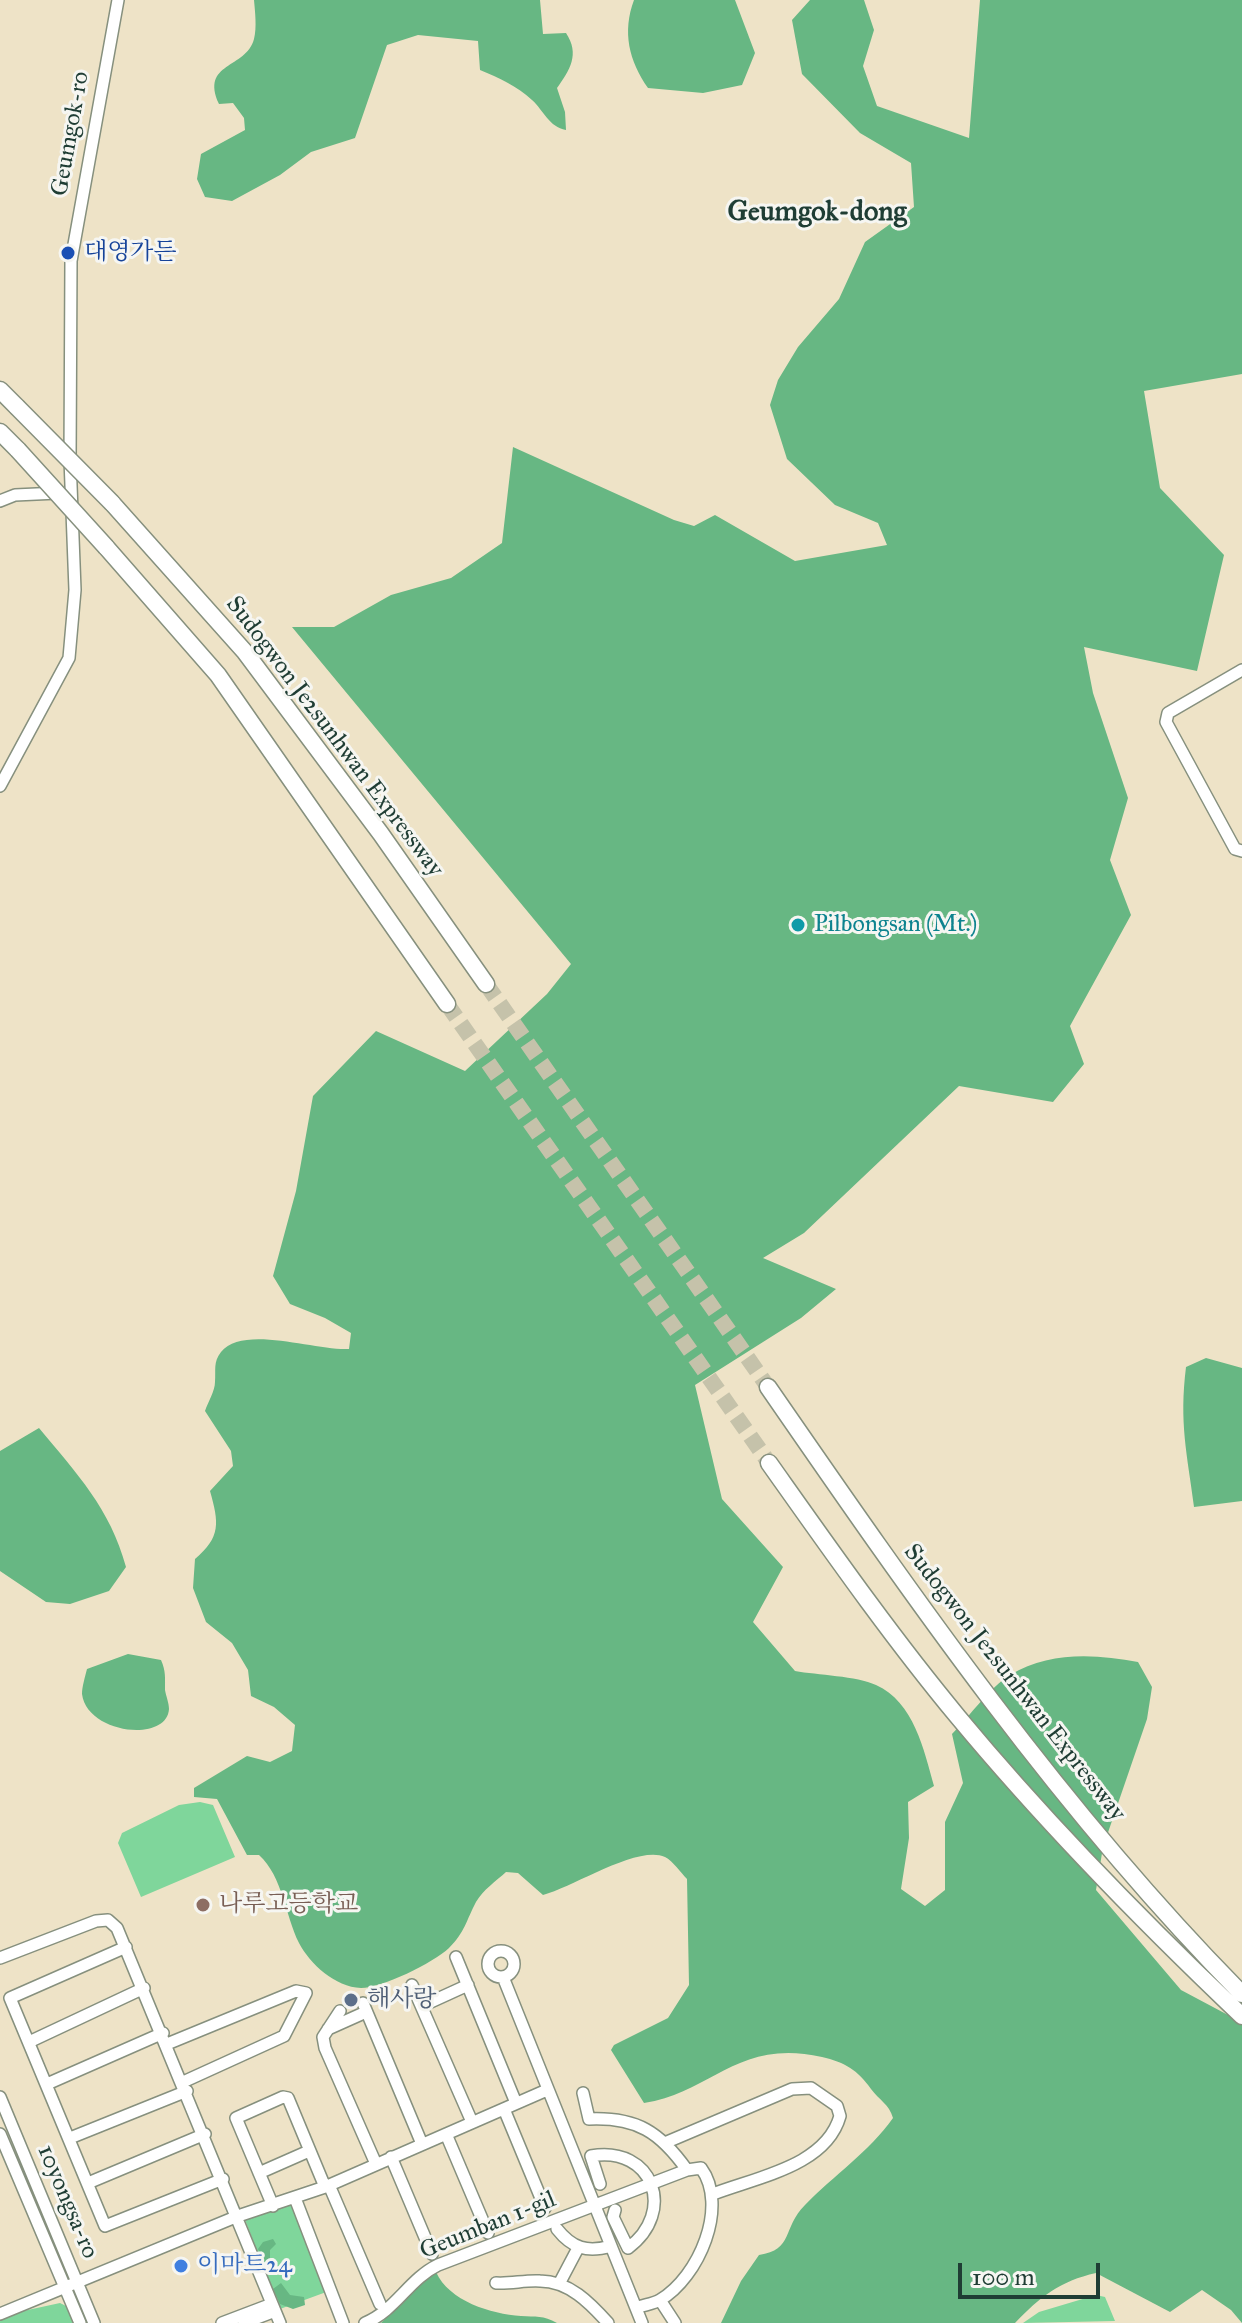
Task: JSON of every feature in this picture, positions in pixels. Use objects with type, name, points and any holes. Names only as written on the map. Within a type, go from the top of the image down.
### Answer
[{"type":"highway","name":"Sudogwon Je2sunhwan Expressway","points":[[0,390],[112,503],[245,652],[381,834],[486,984]]},
{"type":"highway","points":[[0,432],[218,675],[447,1004]]},
{"type":"highway","name":"Sudogwon Je2sunhwan Expressway","points":[[768,1387],[939,1633],[1155,1903],[1242,1994]]},
{"type":"highway","points":[[769,1463],[857,1587],[959,1718],[1154,1933],[1242,2016]]},
{"type":"street","name":"Geumgok-ro","points":[[0,786],[69,658],[75,590],[71,492],[71,276],[118,0]]},
{"type":"street","points":[[0,486],[5,499],[71,492]]},
{"type":"street","points":[[1242,670],[1168,713],[1166,722],[1235,849],[1242,851]]},
{"type":"street","points":[[0,1958],[102,1919],[117,1928],[205,2134],[276,2313],[222,2323]]},
{"type":"street","points":[[126,1947],[10,1998],[105,2226],[223,2179]]},
{"type":"street","points":[[456,1957],[545,2208]]},
{"type":"street","name":"Geumban 1-gil","points":[[503,1977],[642,2323]]},
{"type":"street","points":[[412,1985],[472,2122]]},
{"type":"street","points":[[422,2006],[468,1985]]},
{"type":"street","points":[[29,2042],[144,1988]]},
{"type":"street","points":[[47,2084],[296,1991],[306,1993],[284,2036],[185,2086],[70,2138]]},
{"type":"street","points":[[328,2029],[364,2008],[422,2144]]},
{"type":"street","points":[[340,2011],[323,2037],[325,2048],[376,2164]]},
{"type":"street","points":[[667,2142],[792,2089],[811,2088],[837,2106],[840,2116],[827,2144],[811,2156],[713,2194]]},
{"type":"street","points":[[0,2314],[238,2216],[327,2186],[547,2090]]},
{"type":"street","points":[[583,2093],[589,2119],[631,2123],[667,2142],[687,2170]]},
{"type":"street","points":[[273,2206],[236,2121],[239,2115],[286,2096],[380,2304]]},
{"type":"street","name":"10yongsa-ro","points":[[0,2097],[94,2323]]},
{"type":"street","name":"10yongsa-ro","points":[[0,2134],[80,2323]]},
{"type":"street","points":[[88,2183],[205,2134]]},
{"type":"street","points":[[446,2134],[488,2233]]},
{"type":"street","points":[[259,2173],[309,2151]]},
{"type":"street","points":[[600,2184],[591,2156],[605,2154],[632,2162],[653,2184],[656,2198],[650,2225],[641,2238],[628,2248],[613,2217],[615,2210]]},
{"type":"street","name":"Geumban 1-gil","points":[[391,2157],[432,2254]]},
{"type":"street","points":[[595,2206],[687,2170],[701,2168],[713,2194],[706,2233],[698,2255],[682,2279],[660,2300],[636,2308]]},
{"type":"street","points":[[295,2198],[343,2323]]},
{"type":"street","name":"Geumban 1-gil","points":[[365,2323],[389,2308],[407,2287],[430,2269],[595,2206]]},
{"type":"street","points":[[557,2229],[578,2248],[598,2250],[611,2246]]},
{"type":"street","points":[[559,2284],[578,2248]]},
{"type":"street","points":[[496,2283],[541,2280],[559,2284],[583,2298],[608,2323]]},
{"type":"street","points":[[660,2300],[675,2323]]},
{"type":"green space","points":[[254,0],[540,0],[543,34],[566,33],[572,48],[572,62],[557,88],[565,112],[566,130],[551,122],[520,91],[480,70],[478,41],[418,35],[387,45],[355,138],[311,152],[280,175],[232,201],[205,197],[197,179],[201,154],[245,130],[244,118],[233,103],[219,104],[215,80],[249,49],[254,39]]},
{"type":"green space","points":[[634,0],[735,0],[755,53],[742,85],[703,93],[648,88],[629,46],[628,23]]},
{"type":"green space","points":[[810,0],[864,0],[874,30],[863,66],[877,106],[969,138],[980,0],[1242,0],[1242,374],[1144,391],[1160,488],[1224,555],[1197,671],[1084,647],[1093,693],[1128,798],[1110,860],[1131,915],[1070,1026],[1084,1064],[1053,1102],[959,1086],[804,1233],[763,1258],[836,1289],[801,1318],[695,1385],[722,1499],[783,1567],[753,1622],[795,1671],[876,1685],[900,1703],[916,1728],[934,1786],[908,1802],[909,1838],[901,1889],[925,1906],[945,1890],[945,1822],[963,1783],[952,1734],[995,1687],[1025,1667],[1073,1656],[1138,1662],[1152,1687],[1147,1719],[1103,1847],[1096,1890],[1181,1990],[1228,2015],[1242,2011],[1242,2323],[1231,2310],[1202,2290],[1170,2312],[1096,2273],[1051,2291],[1015,2323],[721,2323],[741,2281],[759,2255],[783,2243],[805,2205],[862,2153],[893,2118],[861,2077],[844,2064],[793,2053],[747,2060],[668,2097],[644,2103],[611,2050],[614,2045],[668,2018],[689,1985],[687,1879],[674,1864],[665,1857],[638,1857],[543,1895],[518,1873],[506,1872],[479,1898],[459,1937],[441,1954],[394,1979],[370,1987],[351,1987],[324,1973],[310,1959],[294,1932],[273,1874],[259,1855],[247,1855],[217,1799],[194,1797],[194,1788],[247,1756],[270,1762],[292,1751],[295,1725],[274,1707],[251,1696],[248,1670],[232,1643],[206,1622],[193,1588],[195,1559],[210,1544],[216,1529],[210,1491],[233,1466],[231,1451],[205,1411],[214,1389],[218,1356],[231,1344],[262,1339],[349,1349],[351,1333],[290,1304],[273,1276],[296,1191],[313,1096],[376,1031],[465,1071],[547,994],[571,964],[292,627],[334,627],[391,595],[451,578],[502,543],[513,447],[674,520],[694,526],[715,515],[795,561],[887,545],[878,523],[835,505],[787,459],[770,405],[778,380],[798,347],[839,299],[865,242],[914,207],[911,163],[860,133],[802,74],[792,20]]},
{"type":"green space","points":[[1206,1358],[1242,1368],[1242,1501],[1194,1507],[1185,1438],[1184,1387],[1186,1367]]},
{"type":"green space","points":[[39,1428],[101,1509],[126,1567],[109,1591],[70,1604],[46,1602],[0,1571],[0,1451]]},
{"type":"green space","points":[[128,1654],[161,1660],[163,1664],[169,1709],[165,1720],[155,1727],[142,1730],[111,1725],[87,1708],[82,1694],[87,1669]]},
{"type":"green space","points":[[200,1802],[213,1805],[235,1857],[141,1897],[118,1843],[122,1833],[179,1805]]},
{"type":"green space","points":[[292,2203],[329,2291],[280,2309],[245,2220]]},
{"type":"green space","points":[[273,2239],[276,2244],[270,2250],[270,2261],[264,2262],[258,2249],[263,2242]]},
{"type":"green space","points":[[436,2272],[451,2291],[472,2304],[509,2315],[543,2318],[557,2323],[381,2323],[412,2290]]},
{"type":"green space","points":[[281,2283],[290,2295],[304,2297],[305,2305],[293,2309],[280,2304],[273,2289]]},
{"type":"green space","points":[[1096,2295],[1105,2297],[1115,2321],[1023,2323],[1039,2312]]},
{"type":"green space","points":[[60,2303],[66,2306],[76,2323],[0,2323],[0,2316]]},
{"type":"tunnel","points":[[486,984],[768,1387]]},
{"type":"tunnel","points":[[447,1004],[769,1463]]},
{"type":"place","name":"대영가든","points":[[68,253]]},
{"type":"place","name":"Pilbongsan (Mt.)","points":[[798,925]]},
{"type":"place","name":"나루고등학교","points":[[203,1905]]},
{"type":"place","name":"해사랑","points":[[351,2000]]},
{"type":"place","name":"이마트24","points":[[181,2266]]},
{"type":"district","name":"Geumgok-dong","points":[[817,213]]}]
